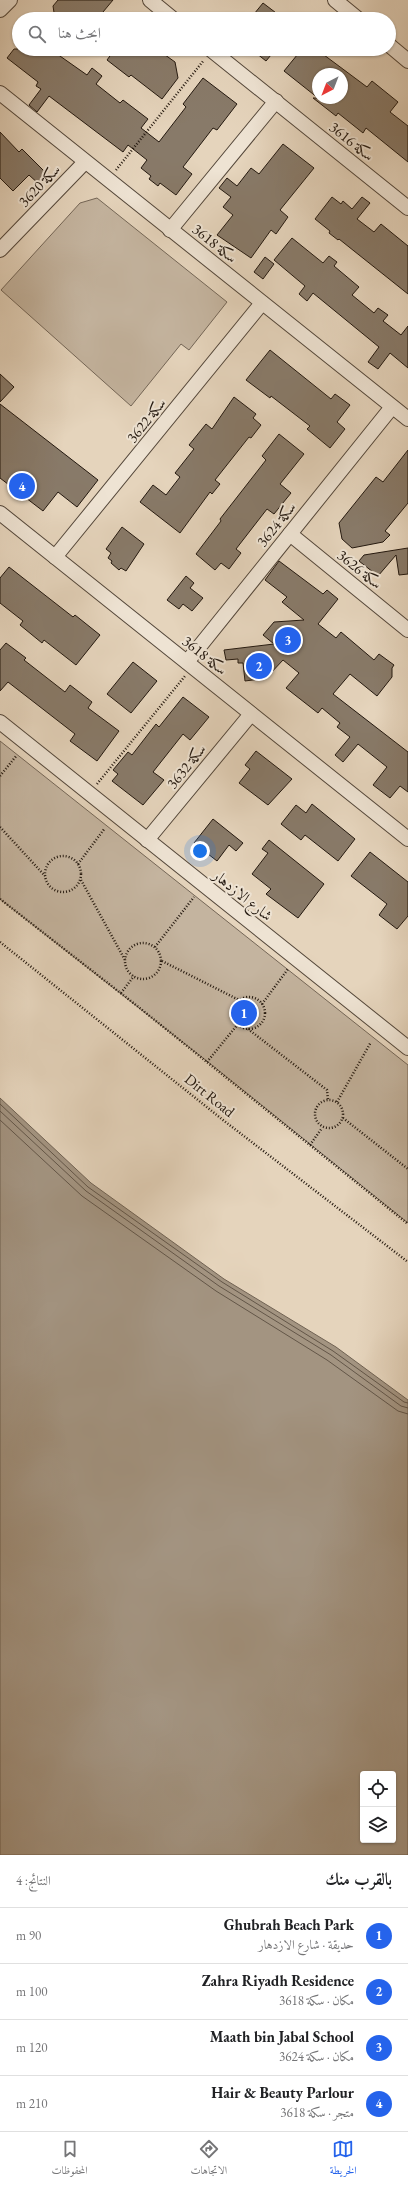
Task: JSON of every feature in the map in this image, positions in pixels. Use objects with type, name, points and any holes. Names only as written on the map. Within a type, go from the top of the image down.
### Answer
[{"type":"street","points":[[0,10],[10,0]]},
{"type":"street","points":[[150,0],[165,12]]},
{"type":"street","points":[[335,0],[350,12]]},
{"type":"street","points":[[396,51],[408,61]]},
{"type":"street","name":"سكة 3616","points":[[219,56],[408,208]]},
{"type":"street","name":"سكة 3618","points":[[0,93],[408,420]]},
{"type":"street","points":[[170,230],[276,101]]},
{"type":"street","name":"سكة 3620","points":[[0,250],[86,162]]},
{"type":"street","name":"سكة 3622","points":[[55,557],[262,303]]},
{"type":"street","name":"سكة 3624","points":[[190,664],[290,534],[392,407]]},
{"type":"street","name":"سكة 3618","points":[[0,513],[408,838]]},
{"type":"street","name":"سكة 3626","points":[[290,534],[408,630]]},
{"type":"street","name":"سكة 3632","points":[[147,840],[251,714]]},
{"type":"street","name":"شارع الازدهار","points":[[0,722],[408,1048]]},
{"type":"path","points":[[108,180],[206,56]]},
{"type":"path","points":[[89,794],[190,664]]},
{"type":"path","points":[[0,776],[17,755]]},
{"type":"path","points":[[0,827],[45,876],[50,888],[62,893],[74,890],[81,879],[82,874],[78,864],[68,857],[57,857],[48,864],[45,876]]},
{"type":"path","points":[[78,864],[105,828]]},
{"type":"path","points":[[81,879],[125,961],[127,970],[142,980],[154,976],[161,967],[162,961],[161,955],[155,947],[148,943],[136,944],[127,952],[125,961]]},
{"type":"path","points":[[155,947],[194,897]]},
{"type":"path","points":[[0,899],[208,1062],[408,1224]]},
{"type":"path","name":"Dirt Road","points":[[0,942],[223,1120],[408,1262]]},
{"type":"path","points":[[162,961],[239,1000]]},
{"type":"path","points":[[262,1004],[288,970]]},
{"type":"path","points":[[121,993],[134,976]]},
{"type":"path","points":[[248,1029],[258,1026],[262,1022],[265,1013],[262,1004],[254,997],[239,1000],[233,1015],[238,1024],[248,1029],[327,1090],[328,1100]]},
{"type":"path","points":[[208,1062],[238,1024]]},
{"type":"path","points":[[336,1102],[372,1042]]},
{"type":"path","points":[[328,1100],[336,1102],[341,1107],[342,1118],[339,1125],[330,1129],[318,1124],[314,1115],[314,1110],[320,1102],[328,1100]]},
{"type":"path","points":[[342,1118],[408,1169]]},
{"type":"path","points":[[310,1145],[322,1128]]},
{"type":"shaded area","points":[[97,198],[227,302],[189,350],[181,344],[131,406],[1,290],[80,203]]},
{"type":"shaded area","points":[[0,741],[408,1065],[408,1223],[208,1062],[0,899]]},
{"type":"water","points":[[0,1098],[91,1183],[224,1279],[336,1347],[408,1400],[408,1855],[0,1855]]},
{"type":"building","points":[[58,0],[113,0],[103,12],[54,12],[53,6]]},
{"type":"building","points":[[263,3],[275,12],[256,12]]},
{"type":"building","points":[[12,52],[12,56],[60,56],[87,75],[92,68],[102,76],[96,84],[120,103],[123,100],[148,119],[141,128],[159,142],[186,107],[183,104],[203,78],[237,104],[217,130],[213,128],[183,167],[192,174],[176,195],[160,183],[158,186],[149,179],[151,176],[141,168],[147,160],[128,145],[123,152],[49,96],[37,112],[29,105],[41,89],[36,86],[38,82],[7,58]]},
{"type":"building","points":[[110,56],[167,56],[175,62],[178,78],[162,99],[131,75],[129,77],[107,60]]},
{"type":"building","points":[[260,56],[270,56],[266,61]]},
{"type":"building","points":[[296,56],[325,56],[342,68],[312,68],[312,93],[284,71]]},
{"type":"building","points":[[348,73],[367,87],[372,81],[398,102],[390,112],[408,126],[408,162],[366,128],[363,133],[338,113],[336,116],[321,104],[348,104]]},
{"type":"building","points":[[0,132],[19,152],[22,149],[49,176],[40,185],[29,175],[13,191],[0,178]]},
{"type":"building","points":[[283,144],[314,168],[280,210],[288,217],[276,234],[271,230],[251,258],[217,235],[233,215],[223,207],[231,197],[219,188],[227,178],[237,186],[251,168],[259,174]]},
{"type":"building","points":[[332,197],[341,204],[343,201],[352,209],[362,197],[370,203],[357,219],[374,232],[381,224],[408,246],[408,294],[339,239],[338,240],[329,233],[330,231],[315,219]]},
{"type":"building","points":[[292,238],[323,263],[329,256],[337,262],[334,266],[359,287],[352,295],[374,313],[378,308],[388,315],[383,321],[401,335],[408,326],[408,368],[390,353],[378,369],[368,362],[379,347],[313,293],[307,301],[299,294],[305,286],[274,260]]},
{"type":"building","points":[[265,257],[274,264],[263,279],[254,272]]},
{"type":"building","points":[[270,350],[331,399],[335,394],[350,405],[337,422],[345,429],[330,448],[307,429],[310,426],[271,396],[270,398],[246,380]]},
{"type":"building","points":[[0,374],[14,387],[0,402]]},
{"type":"building","points":[[234,397],[256,414],[253,418],[261,425],[251,438],[249,437],[215,480],[220,484],[212,494],[210,492],[180,533],[140,502],[153,485],[166,495],[180,477],[175,473],[194,449],[189,445],[206,424],[212,429]]},
{"type":"building","points":[[0,404],[98,480],[77,507],[58,492],[43,511],[0,478]]},
{"type":"building","points":[[279,434],[304,454],[280,484],[291,493],[274,514],[267,509],[236,549],[241,553],[229,569],[221,563],[215,570],[196,554],[221,521],[220,519],[266,460],[262,456]]},
{"type":"building","points":[[408,450],[408,503],[385,531],[390,535],[383,542],[352,548],[342,539],[339,523],[376,477],[383,482]]},
{"type":"building","points":[[122,527],[144,544],[126,571],[121,568],[119,570],[111,563],[112,561],[108,558],[111,553],[106,549]]},
{"type":"building","points":[[408,548],[408,574],[399,575],[396,555],[378,576],[359,561],[364,555]]},
{"type":"building","points":[[279,561],[323,594],[327,590],[338,599],[318,624],[336,638],[341,632],[374,660],[379,654],[394,665],[392,668],[392,677],[377,696],[350,674],[333,694],[408,752],[408,792],[400,786],[390,798],[373,785],[387,767],[358,744],[343,762],[335,755],[350,737],[337,727],[340,723],[322,708],[318,713],[286,688],[299,673],[283,660],[269,675],[259,676],[260,679],[245,681],[243,663],[238,663],[238,659],[226,660],[224,650],[274,644],[263,635],[274,622],[304,620],[282,602],[287,597],[265,580]]},
{"type":"building","points":[[9,567],[73,617],[75,615],[100,635],[76,665],[44,640],[42,643],[20,625],[23,621],[0,603],[0,578]]},
{"type":"building","points":[[186,576],[194,583],[190,588],[203,598],[192,611],[183,604],[179,609],[167,600]]},
{"type":"building","points":[[6,643],[26,658],[24,660],[65,692],[70,685],[92,702],[88,708],[119,731],[97,761],[70,741],[75,734],[8,682],[0,691],[0,650]]},
{"type":"building","points":[[133,662],[157,681],[131,713],[107,694]]},
{"type":"building","points":[[183,697],[209,717],[190,740],[183,734],[153,772],[164,780],[143,805],[112,781],[118,774],[113,770],[128,752],[132,755],[156,724],[159,727]]},
{"type":"building","points":[[256,751],[292,779],[268,805],[239,783],[250,769],[245,765]]},
{"type":"building","points":[[312,804],[355,839],[338,861],[305,835],[301,840],[281,824],[296,805],[306,813]]},
{"type":"building","points":[[213,819],[243,843],[236,851],[229,845],[217,861],[194,843]]},
{"type":"building","points":[[269,840],[324,884],[298,918],[266,894],[271,889],[252,874],[268,853],[262,849]]},
{"type":"building","points":[[370,852],[408,882],[408,916],[397,929],[379,915],[387,904],[351,876]]},
{"type":"place","name":"Hair & Beauty Parlour","points":[[22,486]]},
{"type":"place","name":"Maath bin Jabal School","points":[[288,640]]},
{"type":"place","name":"Zahra Riyadh Residence","points":[[259,666]]},
{"type":"place","name":"Ghubrah Beach Park","points":[[244,1013]]}]
